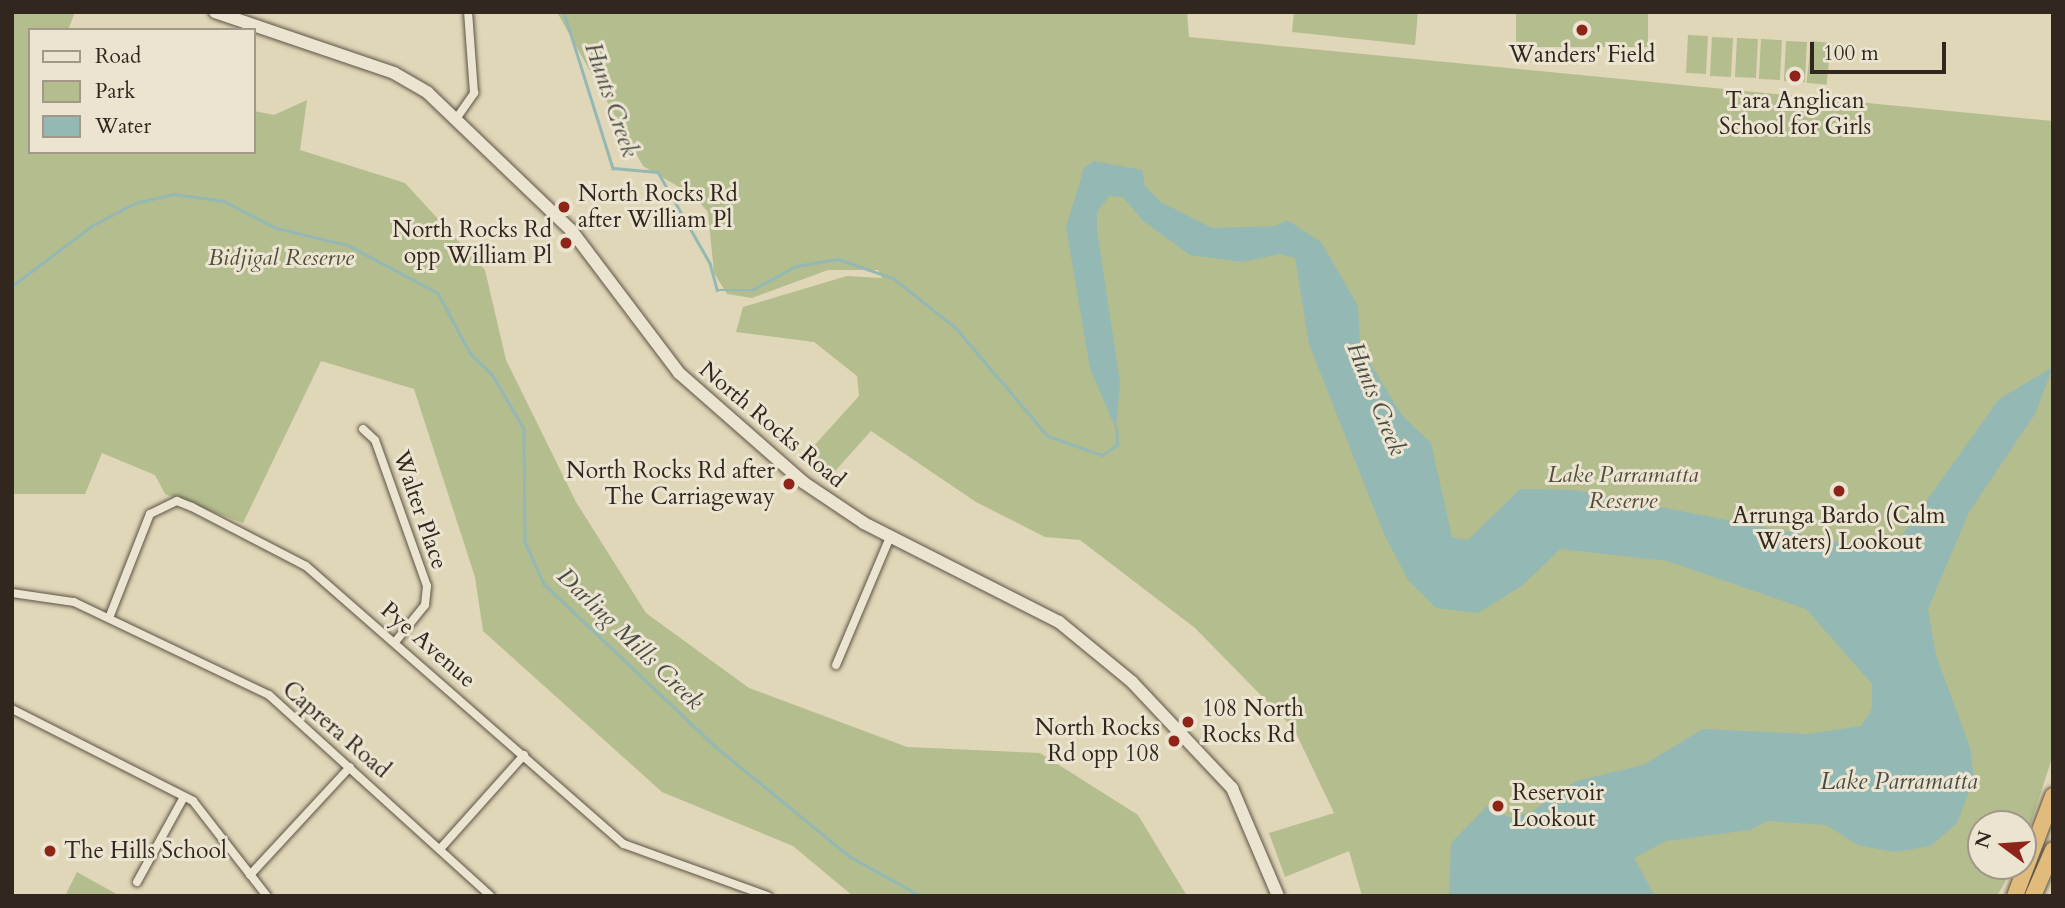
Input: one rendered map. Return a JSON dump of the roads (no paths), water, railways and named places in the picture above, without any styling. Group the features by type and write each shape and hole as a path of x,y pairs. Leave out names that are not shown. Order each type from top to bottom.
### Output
{"highway":[{"path":"2015,896 2053,796"},
{"path":"2033,896 2053,850"}],"main road":[{"name":"North Rocks Road","path":"215,12 394,74 456,119 571,230 696,390 836,507 1059,622 1132,682 1232,788 1278,896"}],"street":[{"path":"456,119 474,93 468,12"},
{"name":"Walter Place","path":"363,429 375,440 426,586 425,605 396,642"},
{"name":"Pye Avenue","path":"109,618 150,514 177,501 306,566 624,844 768,896"},
{"path":"836,665 890,537"},
{"name":"Caprera Road","path":"12,593 55,596 109,618 269,695 440,849 480,892 491,896"},
{"path":"12,709 184,797 267,896"},
{"path":"440,849 524,755"},
{"path":"250,874 350,766"},
{"path":"137,882 184,797"}],"water":[{"name":"Lake Parramatta","path":"1094,161 1142,170 1145,186 1161,202 1212,228 1276,226 1287,220 1321,242 1358,306 1360,346 1401,414 1431,443 1452,537 1468,540 1520,489 1574,490 1890,552 1999,399 2053,367 2035,414 1969,512 1928,609 1936,655 1970,747 1974,779 1957,823 1931,846 1894,852 1858,845 1826,825 1768,821 1750,830 1666,841 1634,858 1655,896 1449,896 1451,843 1487,806 1510,818 1531,812 1576,781 1643,765 1703,729 1808,734 1861,726 1872,709 1872,684 1806,609 1667,561 1560,549 1523,585 1478,613 1436,608 1408,580 1384,534 1309,344 1295,258 1280,254 1242,262 1190,255 1143,221 1123,197 1109,196 1097,212 1097,230 1120,382 1116,429 1090,369 1066,227 1084,168"}],"waterway":[{"name":"Hunts Creek","path":"564,12 613,168 658,172 710,263 717,290 752,290 796,266 838,259 893,278 956,328 1048,436 1102,455 1117,445 1116,428"},
{"name":"Darling Mills Creek","path":"12,286 93,225 135,203 174,194 224,201 276,228 348,245 438,293 470,353 492,374 524,429 525,542 544,584 716,747 849,856 921,896"}],"place":[{"name":"Wanders' Field","path":"1582,30"},
{"name":"Tara Anglican School for Girls","path":"1795,76"},
{"name":"North Rocks Rd after William Pl","path":"564,207"},
{"name":"North Rocks Rd opp William Pl","path":"566,243"},
{"name":"North Rocks Rd after The Carriageway","path":"789,484"},
{"name":"Arrunga Bardo (Calm Waters) Lookout","path":"1839,491"},
{"name":"108 North Rocks Rd","path":"1188,722"},
{"name":"North Rocks Rd opp 108","path":"1174,741"},
{"name":"Reservoir Lookout","path":"1498,806"},
{"name":"The Hills School","path":"50,851"}],"park label":[{"name":"Bidjigal Reserve","path":"281,258"},
{"name":"Lake Parramatta Reserve","path":"1623,488"}]}
